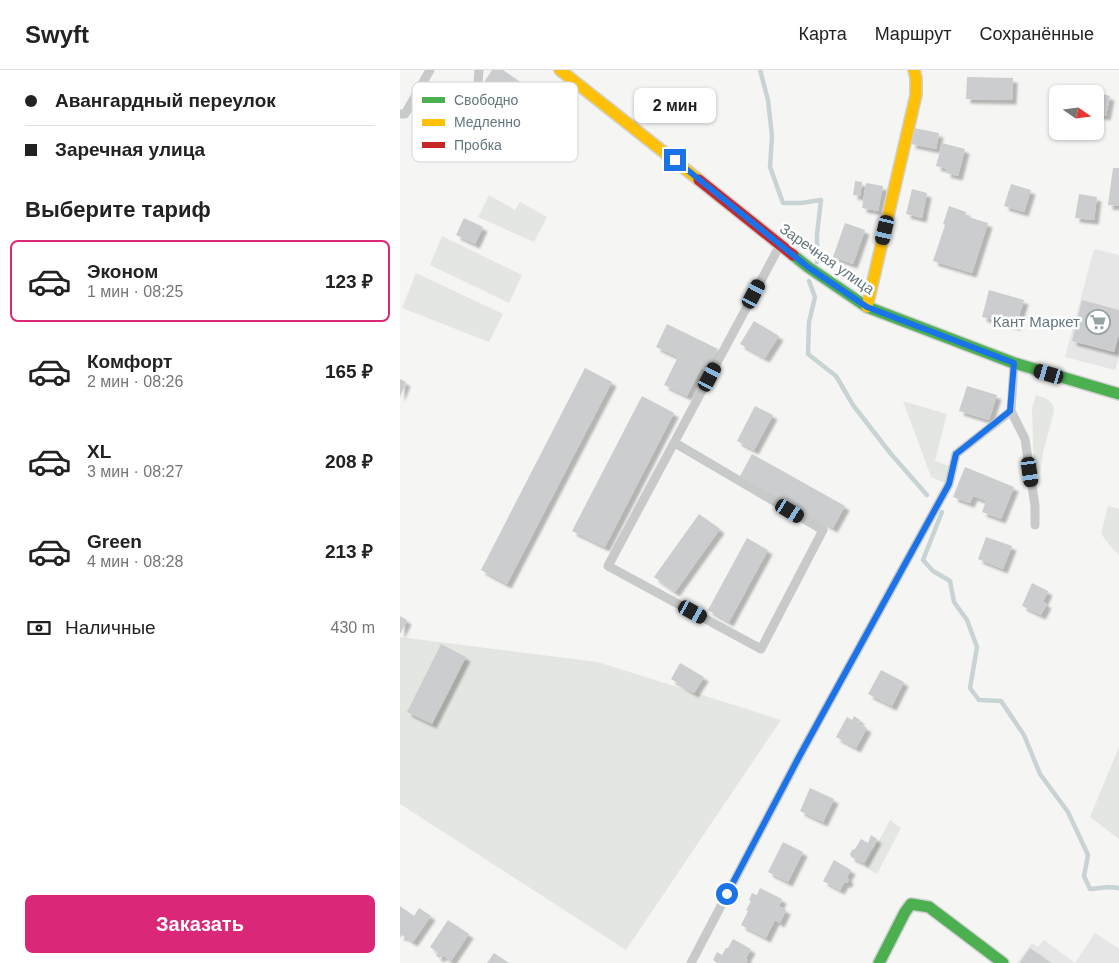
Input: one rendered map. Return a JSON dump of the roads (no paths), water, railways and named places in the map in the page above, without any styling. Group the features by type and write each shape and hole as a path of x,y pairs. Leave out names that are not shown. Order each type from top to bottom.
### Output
{"main road":[{"name":"Заречная улица","path":"560,70 575,82"},
{"path":"867,307 916,95 914,70"},
{"name":"Заречная улица","path":"578,84 808,267 867,307 1014,363 1119,394"},
{"path":"879,963 911,904 929,907 1003,963"}],"lane":[{"path":"423,82 430,70"},
{"path":"400,114 405,114 412,102"},
{"path":"675,443 823,530 761,649 608,566 780,245"},
{"path":"1014,363 1010,411 1025,439 1035,506 1035,525"},
{"path":"691,963 799,757 949,484 956,454 1010,411"}],"waterway":[{"path":"760,70 768,100 772,136 770,167 783,203 821,200 817,234 817,262"},
{"path":"809,281 815,297 809,322 808,354 836,376 853,405 891,454 927,495"},
{"path":"942,512 923,560 933,571 950,581 954,602 967,620 977,647 970,688 979,700 1001,701 1024,735 1040,774 1068,812 1088,855 1084,876 1090,889 1119,888"}],"place":[{"name":"Кант Маркет","path":"1098,322"}]}
